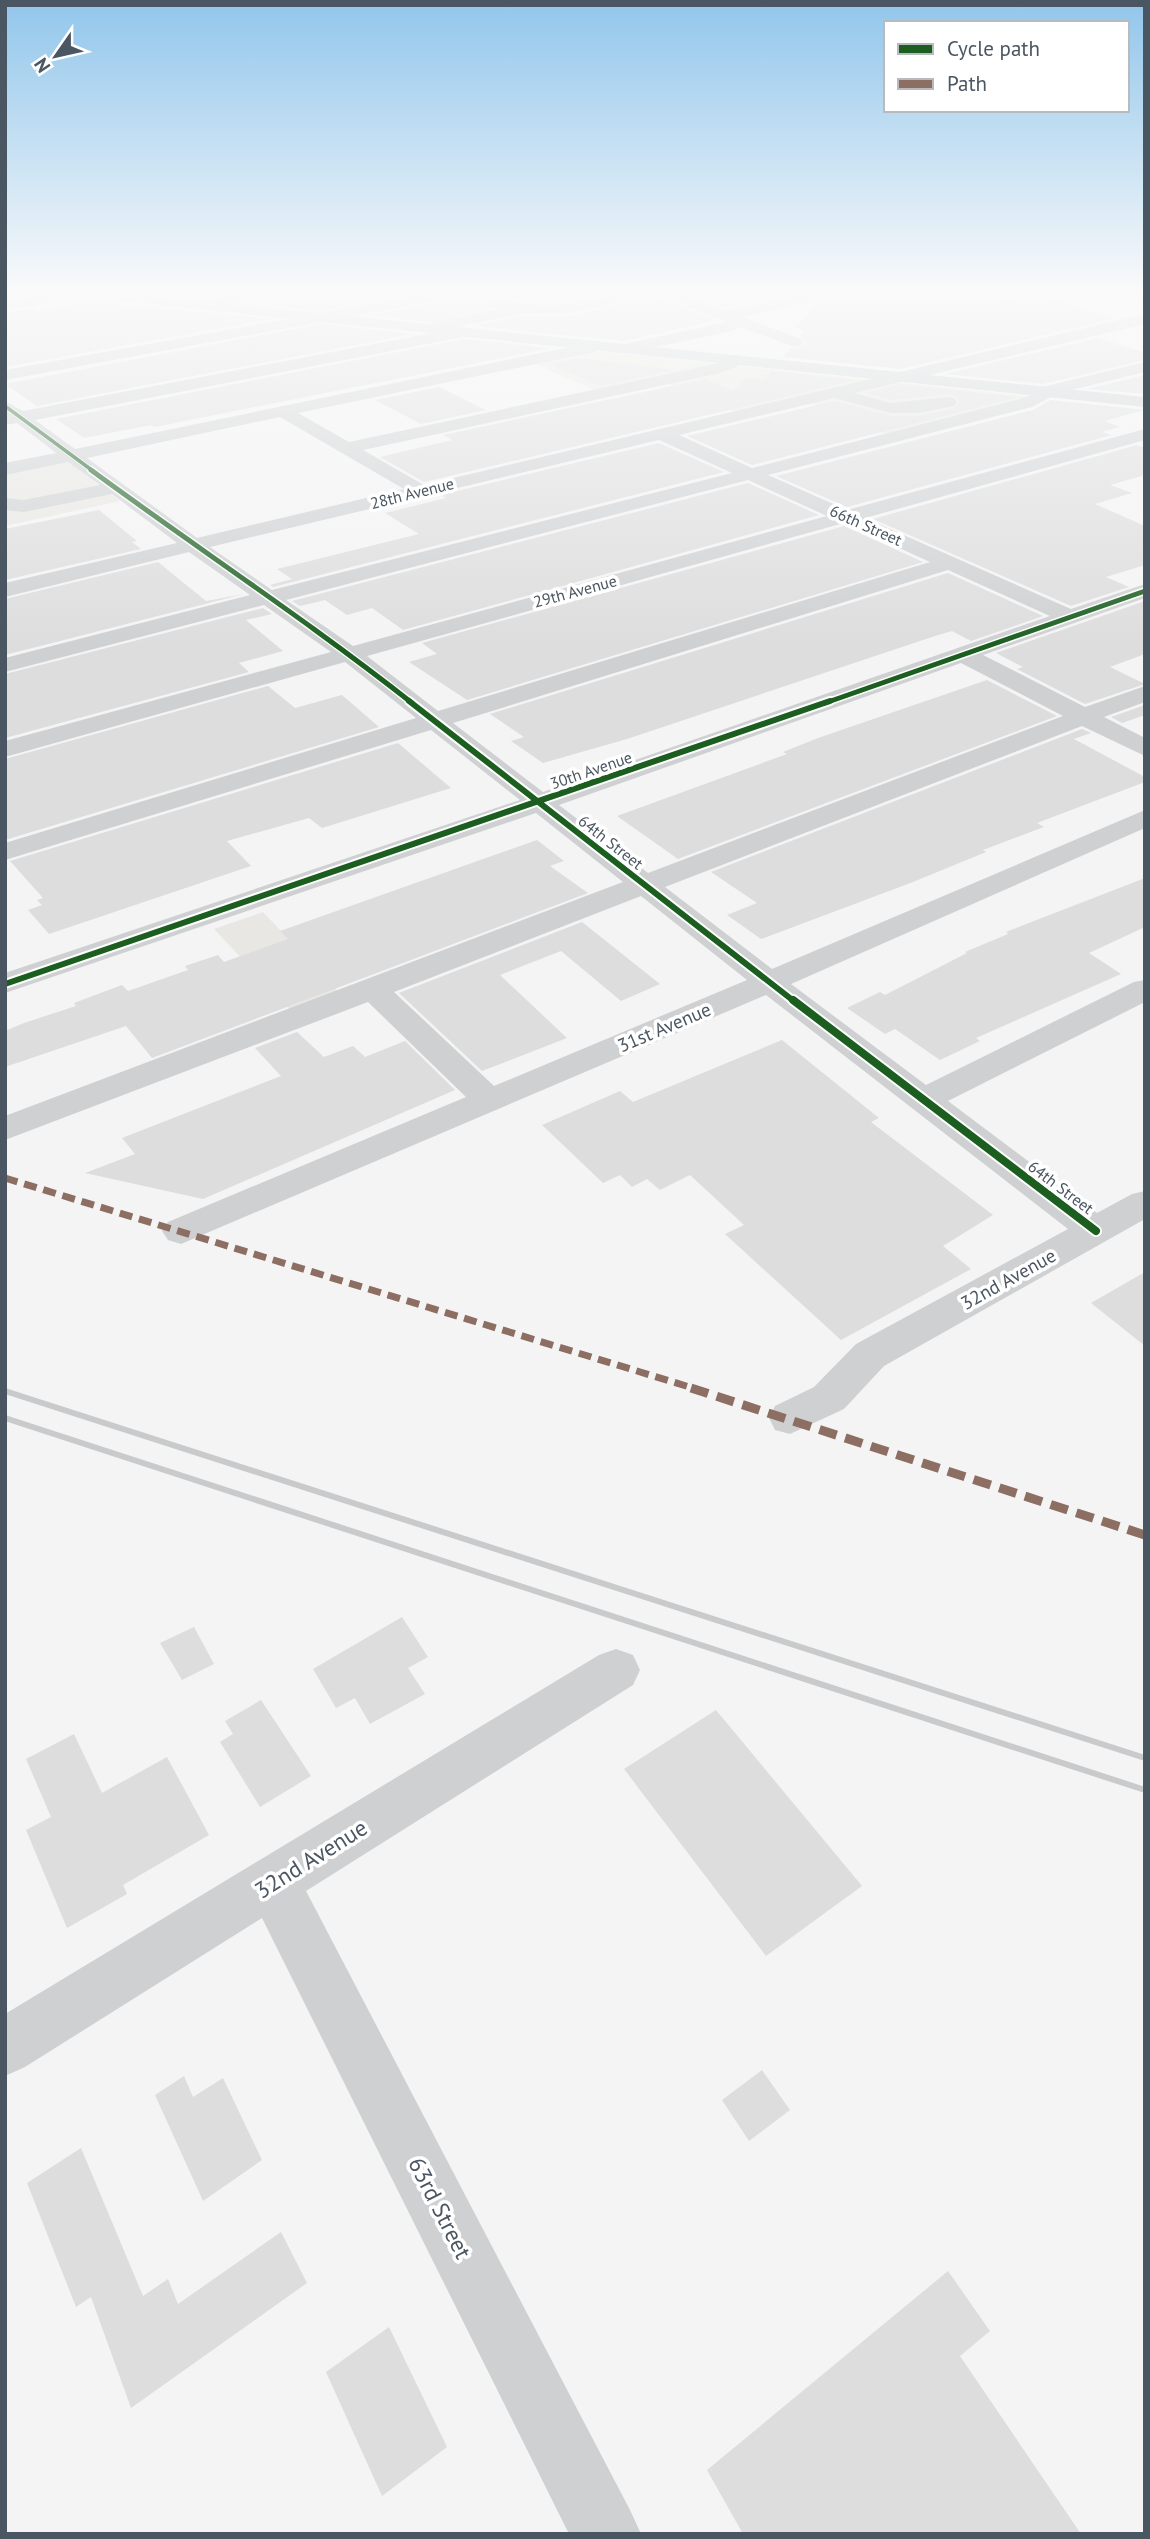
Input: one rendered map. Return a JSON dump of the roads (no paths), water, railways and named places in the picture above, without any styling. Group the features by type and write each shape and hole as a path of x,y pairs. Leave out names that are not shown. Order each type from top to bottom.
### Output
{"street":[{"path":"10,414 29,410"},
{"path":"346,448 521,410"},
{"name":"28th Avenue","path":"5,590 757,410"},
{"path":"5,665 1001,410"},
{"path":"5,469 283,411 421,491"},
{"name":"64th Street","path":"10,414 348,653 769,982 1096,1231"},
{"name":"66th Street","path":"661,433 1070,617"},
{"name":"29th Avenue","path":"5,749 1145,434"},
{"path":"48,481 57,480 80,495"},
{"path":"9,494 24,506 115,488"},
{"path":"5,852 950,563"},
{"name":"30th Avenue","path":"6,982 538,803 1145,591"},
{"path":"964,654 1145,748"},
{"path":"5,1129 1145,693"},
{"name":"31st Avenue","path":"181,1231 769,982 1145,818"},
{"path":"373,989 490,1101"},
{"path":"923,1100 1145,989"},
{"name":"32nd Avenue","path":"790,1418 829,1398 870,1355 1145,1203"},
{"name":"32nd Avenue","path":"5,2047 616,1670"},
{"name":"63rd Street","path":"273,1883 606,2534"}],"railway":[{"path":"5,1391 1145,1758"},
{"path":"5,1418 1145,1790"}]}
